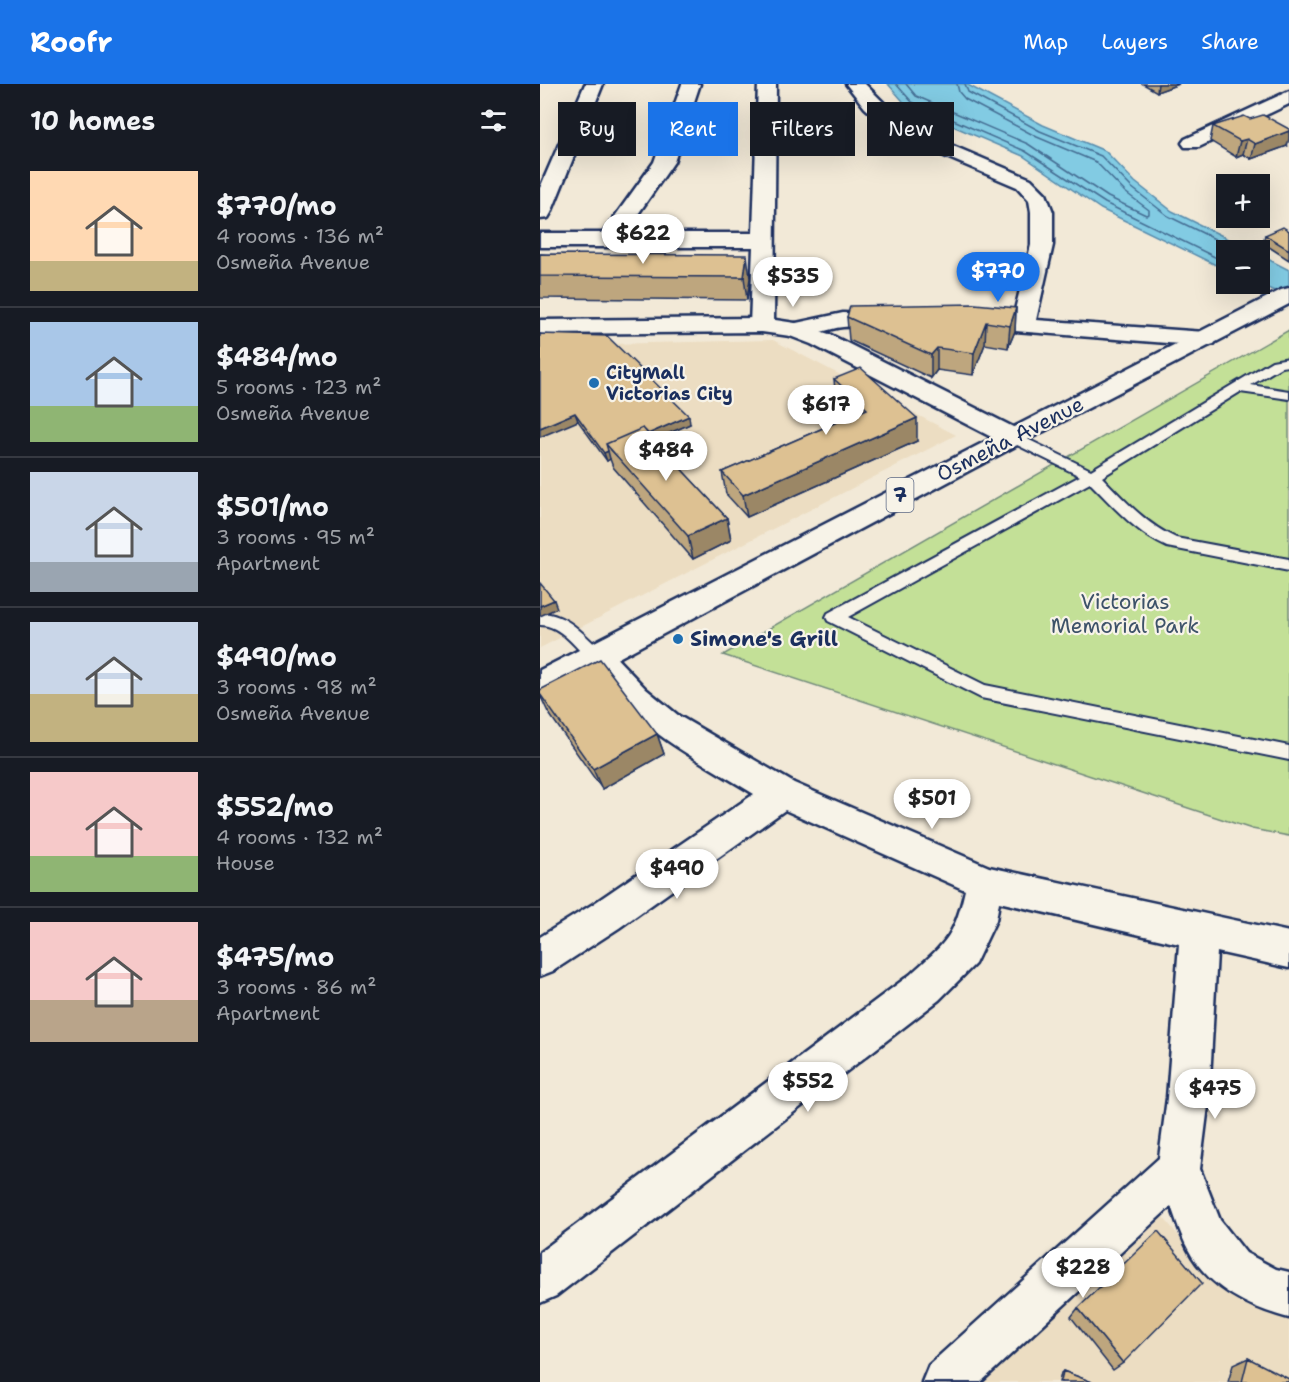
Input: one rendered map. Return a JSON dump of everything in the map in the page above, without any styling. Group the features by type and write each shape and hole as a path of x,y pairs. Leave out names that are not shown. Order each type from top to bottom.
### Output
{"street":[{"path":"540,213 594,84"},
{"path":"609,240 664,162 691,84"},
{"path":"762,325 767,84"},
{"path":"855,84 893,123 930,143 1024,183 1040,198 1042,245 1023,326"},
{"path":"1192,143 1289,97"},
{"path":"540,240 764,240"},
{"name":"Osmeña Avenue","path":"540,685 1012,437 1289,295"},
{"path":"795,330 843,320 911,320"},
{"path":"944,321 1205,339"},
{"path":"540,327 762,325 795,330 820,339 1012,437"},
{"path":"596,656 635,698 667,725 782,793 985,882 1198,932 1289,950"},
{"path":"540,957 606,916 782,793"},
{"path":"540,1280 925,987 962,952 977,920 985,882"},
{"path":"1198,932 1188,1098 1179,1169 1204,1235 1230,1269 1270,1290 1289,1295"},
{"path":"946,1382 1179,1169"}],"lane":[{"path":"1289,362 1277,364 1092,476 834,617 981,691 1289,753"},
{"path":"1239,388 1289,395"},
{"path":"1012,437 1092,476 1125,510 1157,536 1173,543 1289,565"},
{"path":"540,619 547,618 560,625 596,656"}],"shaded area":[{"path":"773,340 956,435 540,648 540,343 609,344"},
{"path":"1153,1205 1210,1273 1289,1317 1289,1382 963,1382"}],"green space":[{"name":"Victorias Memorial Park","path":"1289,330 1289,836 1252,829 723,655"}],"water":[{"path":"888,84 966,84 1043,125 1105,151 1135,182 1172,211 1231,240 1216,240 1216,265 1101,209 1023,156 954,127 954,102 904,102"},
{"path":"1270,260 1289,270 1289,297 1270,289"}],"building":[{"path":"1263,115 1289,131 1255,144 1247,139 1240,141 1213,126 1244,116 1250,119"},
{"path":"1283,227 1289,231 1289,250 1265,235"},
{"path":"540,254 747,255 744,277 540,276"},
{"path":"975,304 1016,308 1010,326 986,322 974,353 937,348 931,355 847,317 850,306"},
{"name":"CityMall Victorias City","path":"540,334 607,336 689,416 648,434 643,428 606,444 608,451 604,453 575,413 540,428"},
{"path":"861,368 917,418 743,495 722,472 867,409 834,379"},
{"path":"643,428 727,518 688,536 606,444"},
{"path":"540,583 554,600 540,606"},
{"path":"600,659 657,734 593,769 540,694 540,690"},
{"path":"1158,1231 1202,1283 1123,1363 1078,1308"},
{"path":"1248,1358 1289,1379 1289,1382 1242,1382"},
{"path":"1063,1371 1092,1382 1061,1382"}],"place":[{"name":"CityMall Victorias City","path":"594,383"},
{"name":"Simone's Grill","path":"678,639"}]}
